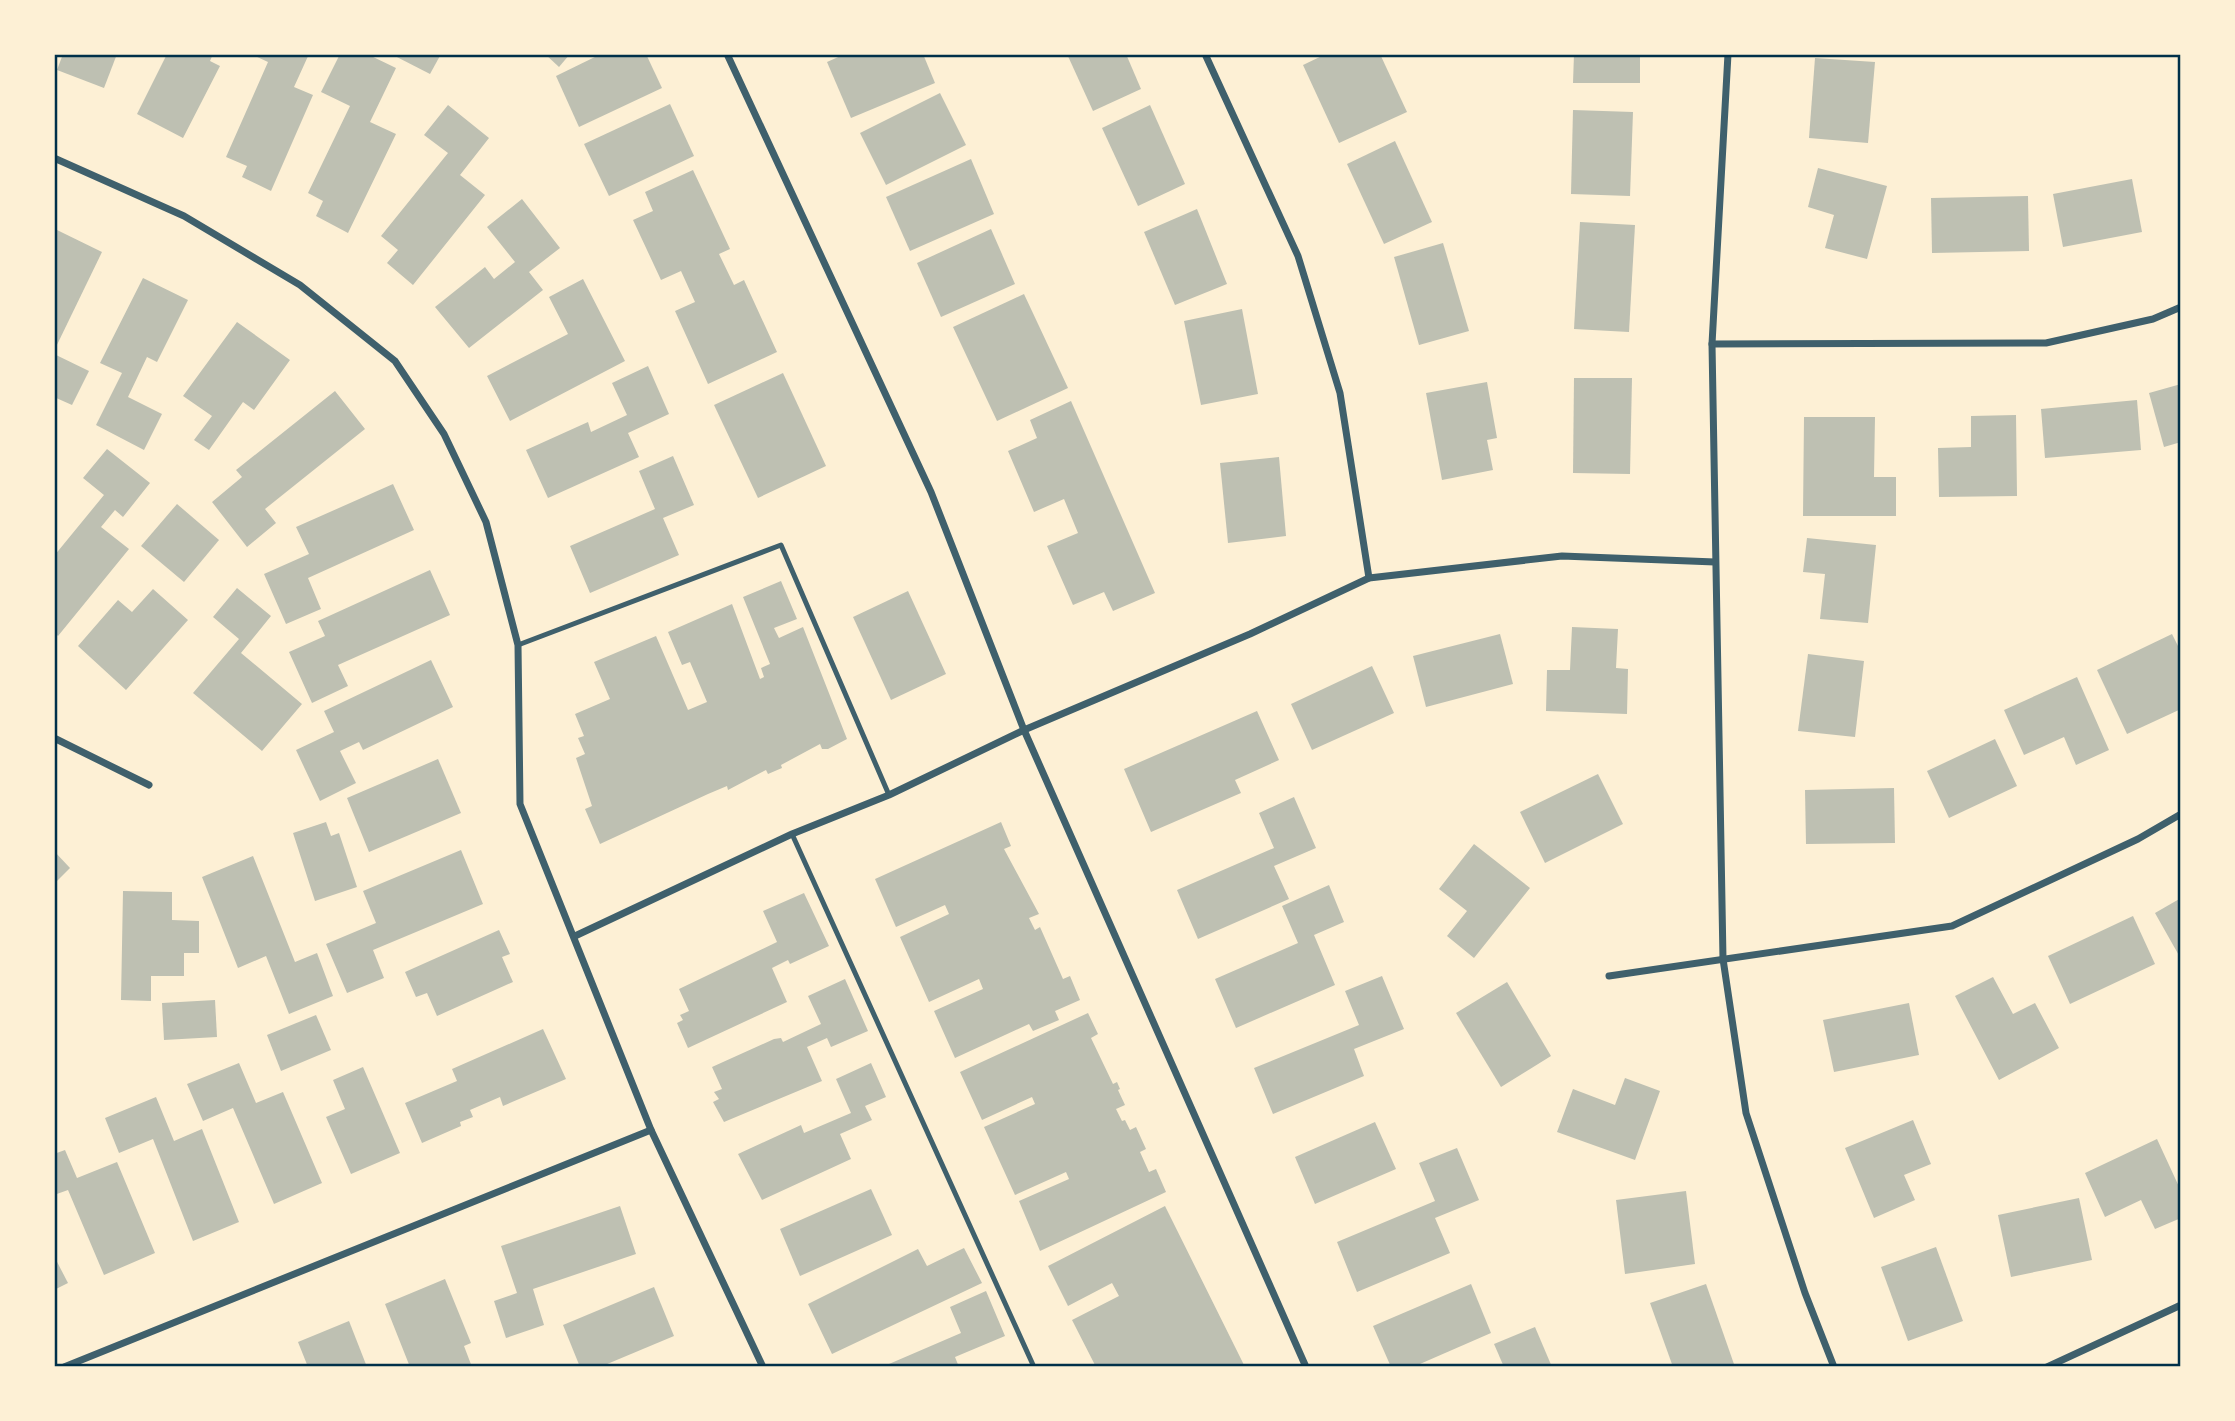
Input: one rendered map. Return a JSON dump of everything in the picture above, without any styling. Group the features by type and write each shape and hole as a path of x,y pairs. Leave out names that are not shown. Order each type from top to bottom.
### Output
{"street":[{"path":"727,54 931,492 1024,730 1306,1367"},
{"path":"1205,54 1298,257 1340,393 1369,578"},
{"path":"1728,54 1712,344 1723,959 1746,1113 1805,1293 1834,1367"},
{"path":"54,158 184,216 288,278 395,361 444,434 486,522 517,645 520,804 651,1130 763,1367"},
{"path":"1712,344 2046,343 2153,319 2181,307"},
{"path":"575,936 793,834 889,794 1024,730 1250,634 1369,578 1562,556 1715,562"},
{"path":"54,738 149,785"},
{"path":"1609,976 1952,926 2138,839 2181,814"},
{"path":"64,1367 651,1130"},
{"path":"2047,1367 2181,1305"}],"lane":[{"path":"517,645 781,545 889,794"},
{"path":"793,834 1034,1367"}],"building":[{"path":"63,54 117,54 104,88 57,70"},
{"path":"167,54 213,54 210,61 220,66 183,138 137,114"},
{"path":"251,54 309,54 294,87 313,95 271,191 242,177 247,166 226,157 268,62"},
{"path":"340,54 367,54 396,68 370,122 396,134 348,233 316,216 323,201 308,193 350,106 321,92"},
{"path":"391,54 441,54 430,74"},
{"path":"545,54 570,54 559,67"},
{"path":"601,54 646,54 662,88 579,127 556,76"},
{"path":"845,54 923,54 935,83 851,118 827,62"},
{"path":"1067,54 1126,54 1141,89 1093,111"},
{"path":"1326,54 1380,54 1407,112 1339,143 1303,65"},
{"path":"1574,54 1640,54 1640,83 1573,83"},
{"path":"1815,58 1875,62 1868,143 1809,138"},
{"path":"940,93 966,145 886,185 860,133"},
{"path":"670,104 694,156 609,196 584,144"},
{"path":"448,105 489,138 460,175 485,195 413,285 387,263 398,250 381,236 448,153 424,135"},
{"path":"1150,105 1185,184 1138,206 1102,128"},
{"path":"1573,110 1633,112 1630,196 1571,194"},
{"path":"1395,141 1432,222 1384,244 1347,164"},
{"path":"971,159 994,214 910,251 886,197"},
{"path":"1818,168 1887,186 1867,259 1825,248 1834,215 1808,207"},
{"path":"693,170 730,249 719,254 734,285 744,280 777,352 708,384 675,311 695,302 681,271 661,280 633,220 653,211 645,192"},
{"path":"2132,179 2142,232 2063,247 2053,194"},
{"path":"2028,196 2029,251 1932,253 1931,198"},
{"path":"522,199 560,248 529,272 543,290 469,348 435,307 485,267 494,279 515,262 487,227"},
{"path":"1197,209 1227,284 1175,305 1144,232"},
{"path":"1580,222 1635,225 1629,332 1574,329"},
{"path":"991,229 1015,284 941,317 917,263"},
{"path":"57,230 102,252 54,351 54,235"},
{"path":"1443,243 1469,331 1419,345 1394,257"},
{"path":"143,278 188,300 157,362 147,357 128,397 162,414 144,450 96,425 122,373 100,363"},
{"path":"583,279 625,361 510,421 487,376 568,334 549,297"},
{"path":"1024,294 1068,388 997,421 953,327"},
{"path":"1242,309 1258,394 1201,405 1184,321"},
{"path":"237,322 290,360 254,410 243,402 209,450 194,440 212,416 183,396"},
{"path":"54,354 89,371 72,405 54,397"},
{"path":"648,366 669,414 628,433 639,457 548,498 526,450 588,422 591,432 627,415 612,383"},
{"path":"783,373 826,466 758,498 714,405"},
{"path":"1574,378 1632,378 1630,474 1573,473"},
{"path":"1487,382 1497,438 1487,440 1493,470 1442,480 1426,393"},
{"path":"2181,384 2181,442 2164,447 2149,393"},
{"path":"335,391 365,429 265,509 276,523 247,547 212,502 242,477 236,470"},
{"path":"2137,400 2141,450 2045,458 2041,409"},
{"path":"1071,401 1155,593 1113,611 1104,592 1073,605 1047,546 1078,533 1064,499 1034,512 1008,451 1037,438 1030,420"},
{"path":"2016,415 2017,496 1939,497 1938,448 1971,447 1971,416"},
{"path":"1804,417 1875,417 1874,477 1896,477 1896,516 1803,516"},
{"path":"107,449 150,483 123,517 115,510 101,527 129,549 58,636 54,632 54,556 104,495 83,478"},
{"path":"673,456 694,505 663,518 679,555 590,593 570,546 655,509 639,471"},
{"path":"1279,457 1286,536 1228,543 1220,463"},
{"path":"393,484 414,530 308,578 321,609 286,624 264,574 309,554 296,527"},
{"path":"177,504 219,540 184,582 141,546"},
{"path":"1807,538 1876,545 1868,623 1820,619 1825,574 1803,572"},
{"path":"430,570 450,615 338,665 348,686 312,703 289,652 325,636 318,621"},
{"path":"781,581 797,619 774,628 779,638 803,627 847,739 828,749 822,749 820,744 781,765 782,768 768,774 766,770 728,790 727,786 600,844 585,809 592,806 576,758 585,754 578,738 584,736 575,714 610,699 594,662 656,636 688,710 707,702 690,662 682,665 668,632 732,604 760,679 764,677 761,668 770,664 743,597"},
{"path":"237,588 271,616 241,653 302,704 262,751 193,693 239,639 213,617"},
{"path":"153,589 188,620 126,690 78,646 118,600 132,612"},
{"path":"908,591 946,674 891,700 853,617"},
{"path":"1572,627 1618,629 1616,668 1628,669 1627,714 1546,711 1547,670 1570,670"},
{"path":"1500,634 1513,684 1426,707 1413,656"},
{"path":"2172,634 2181,652 2181,709 2127,734 2097,670"},
{"path":"1808,654 1864,661 1855,737 1798,731"},
{"path":"431,660 453,707 363,750 359,742 340,751 356,783 320,801 296,750 334,732 324,711"},
{"path":"1372,666 1394,713 1312,750 1291,704"},
{"path":"2077,677 2109,750 2076,765 2064,737 2024,755 2004,710"},
{"path":"1257,711 1279,760 1235,780 1241,793 1151,832 1124,769"},
{"path":"1995,739 2017,786 1949,818 1927,771"},
{"path":"438,759 461,813 369,852 347,798"},
{"path":"1598,774 1623,824 1545,863 1520,812"},
{"path":"1894,788 1895,843 1806,844 1805,790"},
{"path":"1294,797 1316,848 1274,866 1289,899 1198,939 1177,890 1274,848 1259,813"},
{"path":"326,822 331,836 339,833 357,887 315,901 293,833"},
{"path":"1001,822 1011,846 1004,849 1039,914 1029,918 1035,930 1040,927 1063,979 1070,976 1080,1000 1055,1011 1059,1020 1033,1031 1029,1024 955,1058 934,1011 983,989 979,979 929,1002 900,937 949,914 945,905 896,927 875,879"},
{"path":"1474,844 1530,888 1474,958 1447,936 1467,911 1439,889"},
{"path":"461,850 483,904 373,950 384,978 347,993 326,944 376,923 363,891"},
{"path":"54,851 70,868 54,884"},
{"path":"253,856 295,962 317,953 333,996 289,1014 266,956 238,968 202,877"},
{"path":"1329,885 1344,922 1314,935 1335,985 1236,1028 1215,979 1298,943 1282,906"},
{"path":"123,891 172,892 172,920 199,921 199,953 184,953 184,976 151,976 151,1001 121,1000"},
{"path":"804,893 829,946 790,964 788,960 772,968 787,1002 688,1048 677,1023 683,1020 680,1015 689,1011 679,989 777,942 763,911"},
{"path":"2181,898 2181,959 2155,913"},
{"path":"2133,916 2155,964 2070,1004 2048,956"},
{"path":"499,930 510,954 502,957 513,982 437,1016 427,993 416,997 405,972"},
{"path":"1382,976 1404,1029 1354,1049 1364,1076 1273,1114 1254,1068 1359,1025 1345,991"},
{"path":"1993,977 2013,1014 2035,1003 2059,1048 1999,1080 1955,996"},
{"path":"845,979 868,1031 831,1047 827,1038 807,1047 822,1081 724,1122 713,1102 719,1099 714,1092 722,1089 712,1067 774,1039 781,1038 783,1042 821,1024 808,996"},
{"path":"1507,982 1551,1056 1501,1087 1456,1013"},
{"path":"215,1000 217,1037 164,1040 162,1003"},
{"path":"1909,1003 1919,1055 1834,1072 1823,1020"},
{"path":"1088,1013 1098,1034 1091,1038 1113,1084 1117,1082 1125,1105 1116,1109 1130,1130 1136,1127 1146,1149 1140,1152 1149,1172 1156,1169 1166,1192 1040,1251 1019,1201 1069,1179 1066,1172 1015,1195 984,1127 1035,1104 1032,1097 982,1120 960,1072"},
{"path":"316,1015 331,1050 281,1071 267,1035"},
{"path":"543,1029 566,1079 503,1106 500,1097 470,1110 473,1117 460,1122 461,1126 422,1143 405,1103 457,1081 452,1069"},
{"path":"239,1063 256,1103 283,1092 322,1183 274,1204 233,1108 203,1121 187,1084"},
{"path":"871,1063 886,1097 865,1106 872,1120 840,1134 851,1159 762,1200 738,1154 801,1125 804,1133 851,1113 836,1079"},
{"path":"363,1067 400,1153 351,1174 326,1117 345,1109 333,1080"},
{"path":"1625,1078 1660,1091 1635,1160 1557,1132 1573,1089 1615,1105"},
{"path":"156,1097 174,1141 202,1129 239,1222 193,1241 153,1139 119,1153 105,1118"},
{"path":"1913,1120 1931,1164 1904,1175 1915,1200 1874,1218 1845,1148"},
{"path":"1375,1122 1396,1169 1315,1204 1295,1157"},
{"path":"2157,1139 2181,1191 2181,1218 2155,1229 2141,1200 2105,1217 2085,1173"},
{"path":"1457,1148 1479,1200 1435,1218 1450,1253 1357,1292 1337,1242 1435,1201 1419,1163"},
{"path":"65,1150 77,1178 117,1162 155,1253 104,1275 68,1190 54,1195 54,1154"},
{"path":"871,1189 892,1235 800,1276 780,1229"},
{"path":"1686,1191 1695,1264 1625,1274 1616,1200"},
{"path":"2079,1198 2092,1260 2011,1277 1998,1215"},
{"path":"620,1206 636,1254 533,1289 544,1325 506,1338 494,1301 517,1293 501,1246"},
{"path":"1165,1206 1245,1367 1096,1367 1072,1320 1119,1296 1112,1283 1068,1306 1048,1266"},
{"path":"1936,1247 1963,1321 1908,1341 1881,1267"},
{"path":"964,1248 982,1283 832,1354 808,1304 918,1249 927,1266"},
{"path":"54,1256 68,1283 54,1290"},
{"path":"445,1279 471,1343 464,1346 472,1367 410,1367 385,1304"},
{"path":"1471,1284 1491,1333 1413,1367 1391,1367 1373,1326"},
{"path":"1706,1284 1735,1367 1673,1367 1650,1303"},
{"path":"654,1287 674,1336 600,1367 580,1367 563,1325"},
{"path":"986,1291 1005,1336 955,1357 959,1367 882,1367 961,1333 950,1307"},
{"path":"349,1321 367,1367 308,1367 298,1342"},
{"path":"1535,1327 1552,1367 1504,1367 1494,1344"}]}
